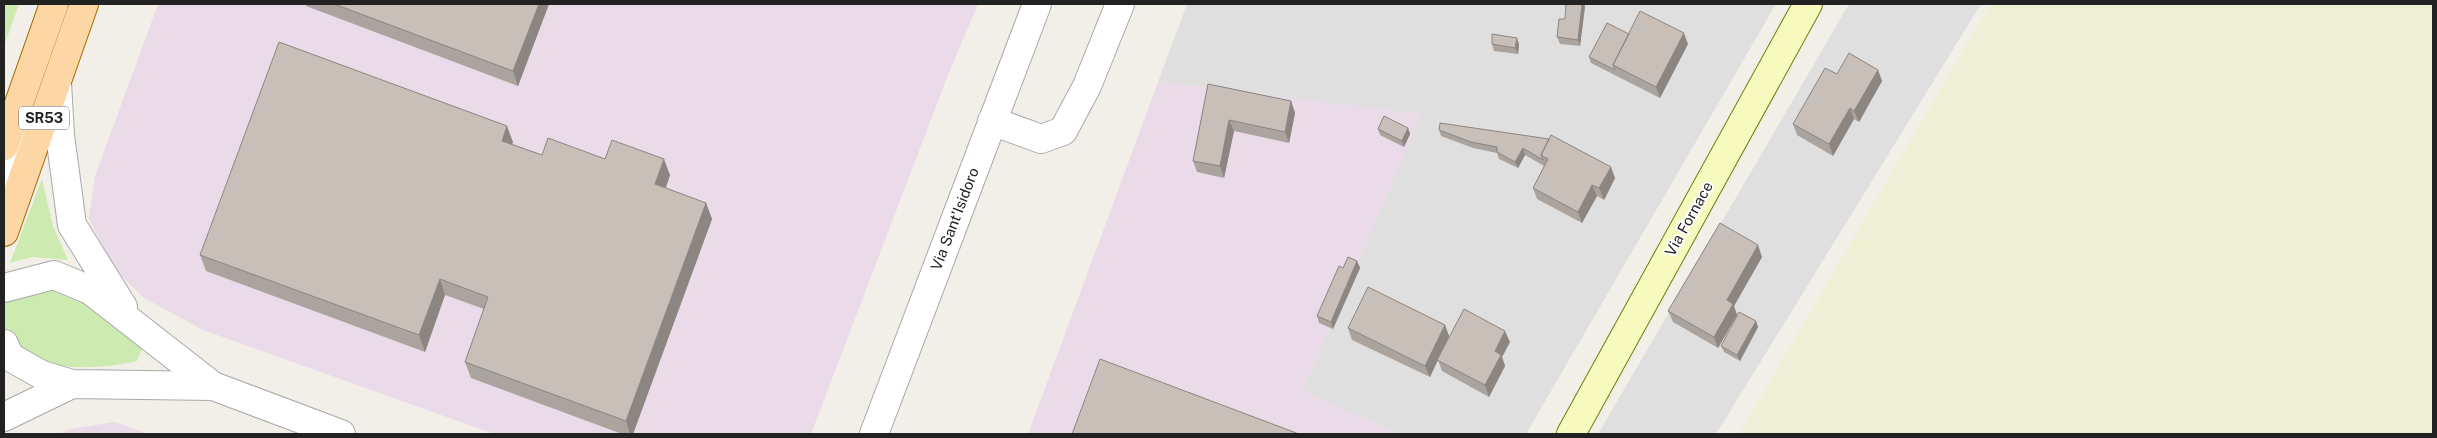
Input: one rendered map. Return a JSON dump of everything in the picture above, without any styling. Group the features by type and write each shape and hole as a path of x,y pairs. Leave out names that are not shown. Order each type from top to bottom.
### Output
{"main road":[{"path":"4,146 54,4"},
{"name":"SR53","path":"4,232 84,4"}],"street":[{"path":"4,184 67,4"},
{"name":"Via Sant'Isidoro","path":"874,434 1037,4"},
{"path":"992,121 1041,139 1063,130 1087,86 1120,4"},
{"name":"Via Fornace","path":"1571,434 1808,4"},
{"path":"57,83 60,135 72,225 134,325"},
{"path":"4,288 54,275 90,290 213,386 341,434"},
{"path":"4,344 10,357 42,375 72,384 213,386"},
{"path":"4,417 72,384"}],"shaded area":[{"path":"158,4 978,4 948,75 811,434 494,434 203,330 144,298 113,268 89,218 95,176"},
{"path":"1187,4 1776,4 1526,434 1398,434 1302,391 1421,115 1158,82"},
{"path":"1849,4 1981,4 1716,434 1598,434"},
{"path":"1158,82 1422,114 1302,391 1398,434 1028,434"},
{"path":"115,422 148,434 60,434 70,429"}],"green space":[{"path":"4,4 19,4 4,46"},
{"path":"1990,4 2433,4 2433,434 1739,434"},
{"path":"42,179 53,226 68,260 32,257 10,263"},
{"path":"38,291 59,291 83,297 137,339 142,349 137,361 106,366 71,367 54,365 24,353 12,343 6,333 4,299"}],"building":[{"path":"334,4 539,4 513,71"},
{"path":"1566,4 1582,4 1578,40 1557,37 1559,19 1565,19"},
{"path":"1640,11 1684,33 1656,87 1613,65"},
{"path":"1607,23 1629,34 1613,65 1615,70 1589,57"},
{"path":"1492,34 1517,38 1515,48 1492,44"},
{"path":"279,42 507,126 502,141 542,155 548,138 605,159 612,140 664,159 655,184 706,203 626,421 465,362 488,297 440,279 419,335 200,255"},
{"path":"1849,53 1878,70 1854,111 1850,108 1829,144 1793,124 1825,68 1837,74"},
{"path":"1208,84 1291,101 1285,132 1229,120 1220,166 1193,161"},
{"path":"1384,116 1408,128 1402,141 1378,129"},
{"path":"1440,123 1549,139 1541,155 1543,160 1523,148 1515,162 1497,152 1497,147 1471,142 1439,130"},
{"path":"1551,135 1611,167 1599,188 1592,185 1578,212 1533,188 1548,159 1541,155"},
{"path":"1720,223 1758,245 1727,300 1733,304 1714,337 1668,311"},
{"path":"1348,257 1357,261 1331,322 1317,316 1339,266 1343,268"},
{"path":"1368,287 1445,325 1425,366 1348,328"},
{"path":"1464,309 1505,331 1495,351 1501,355 1485,385 1437,360"},
{"path":"1739,312 1756,321 1737,355 1721,346"},
{"path":"1100,359 1299,434 1072,434"}]}
